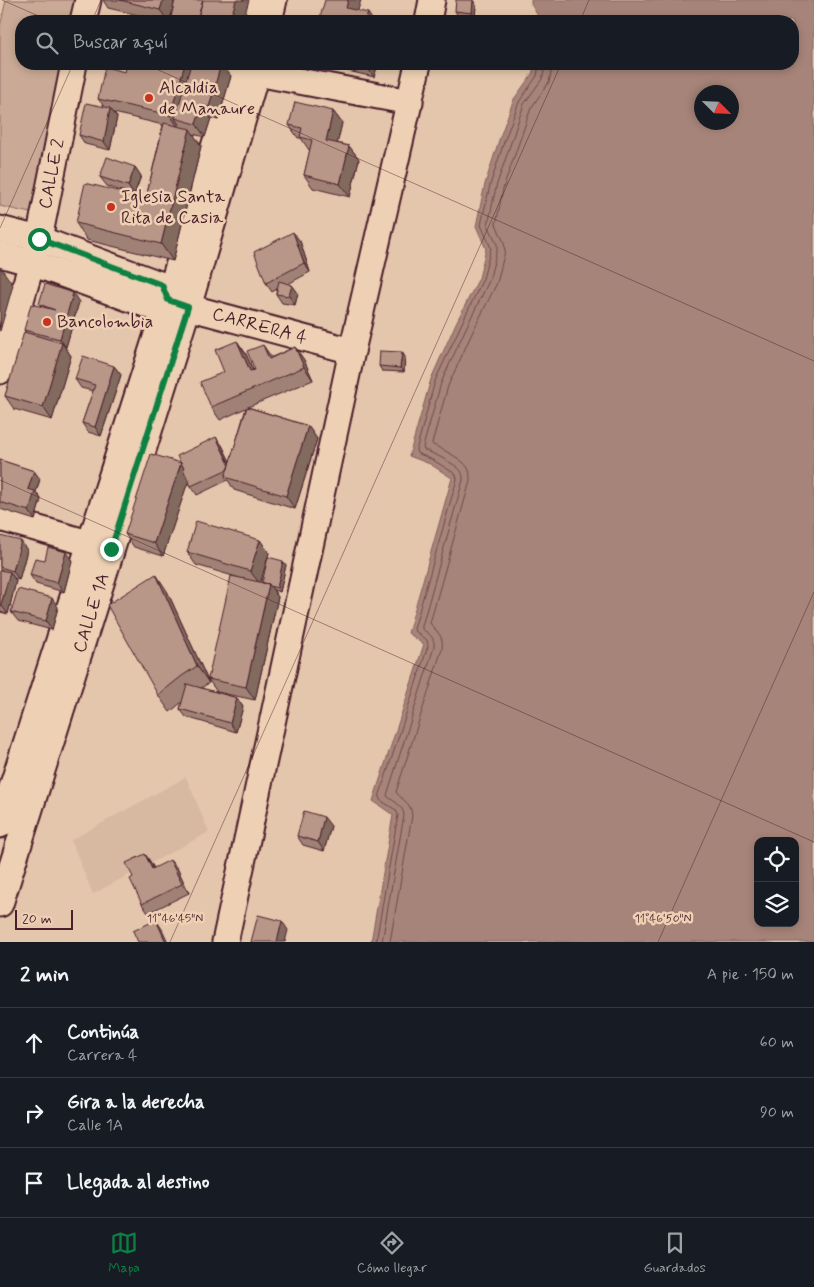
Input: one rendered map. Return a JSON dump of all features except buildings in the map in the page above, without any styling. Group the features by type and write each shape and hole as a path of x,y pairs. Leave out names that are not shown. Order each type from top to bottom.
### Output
{"street":[{"path":"84,15 88,0"},
{"path":"253,15 257,0"},
{"path":"270,15 274,0"},
{"path":"429,15 432,0"},
{"name":"CALLE 2","path":"0,371 39,239 73,70"},
{"name":"CALLE 1A","path":"2,892 100,547 178,303 247,70"},
{"path":"258,70 410,102"},
{"path":"225,942 352,351 417,70"},
{"path":"0,229 39,239 162,285 178,303"},
{"name":"CARRERA 4","path":"0,254 32,263 153,307 178,303 352,351"},
{"path":"0,518 100,547"},
{"name":"CALLE 1A","path":"0,825 100,547"}],"shaded area":[{"path":"6,0 80,0 76,15 15,15 15,70 64,70 30,213 0,206 0,27"},
{"path":"186,777 209,832 93,894 71,840"}],"water":[{"path":"531,0 814,0 814,942 371,942 393,815 373,801 424,644 408,633 452,478 430,464 409,456 431,379 479,278 486,249 476,226 485,184 514,99 533,70 799,70 799,15 537,15 531,4"}],"place":[{"name":"Alcaldia de Manaure","path":"149,98"},
{"name":"Iglesia Santa Rita de Casia","path":"111,207"},
{"name":"Bancolombia","path":"47,322"}],"route":[{"path":"39,239 162,285 168,300 188,307 111,549"}]}
